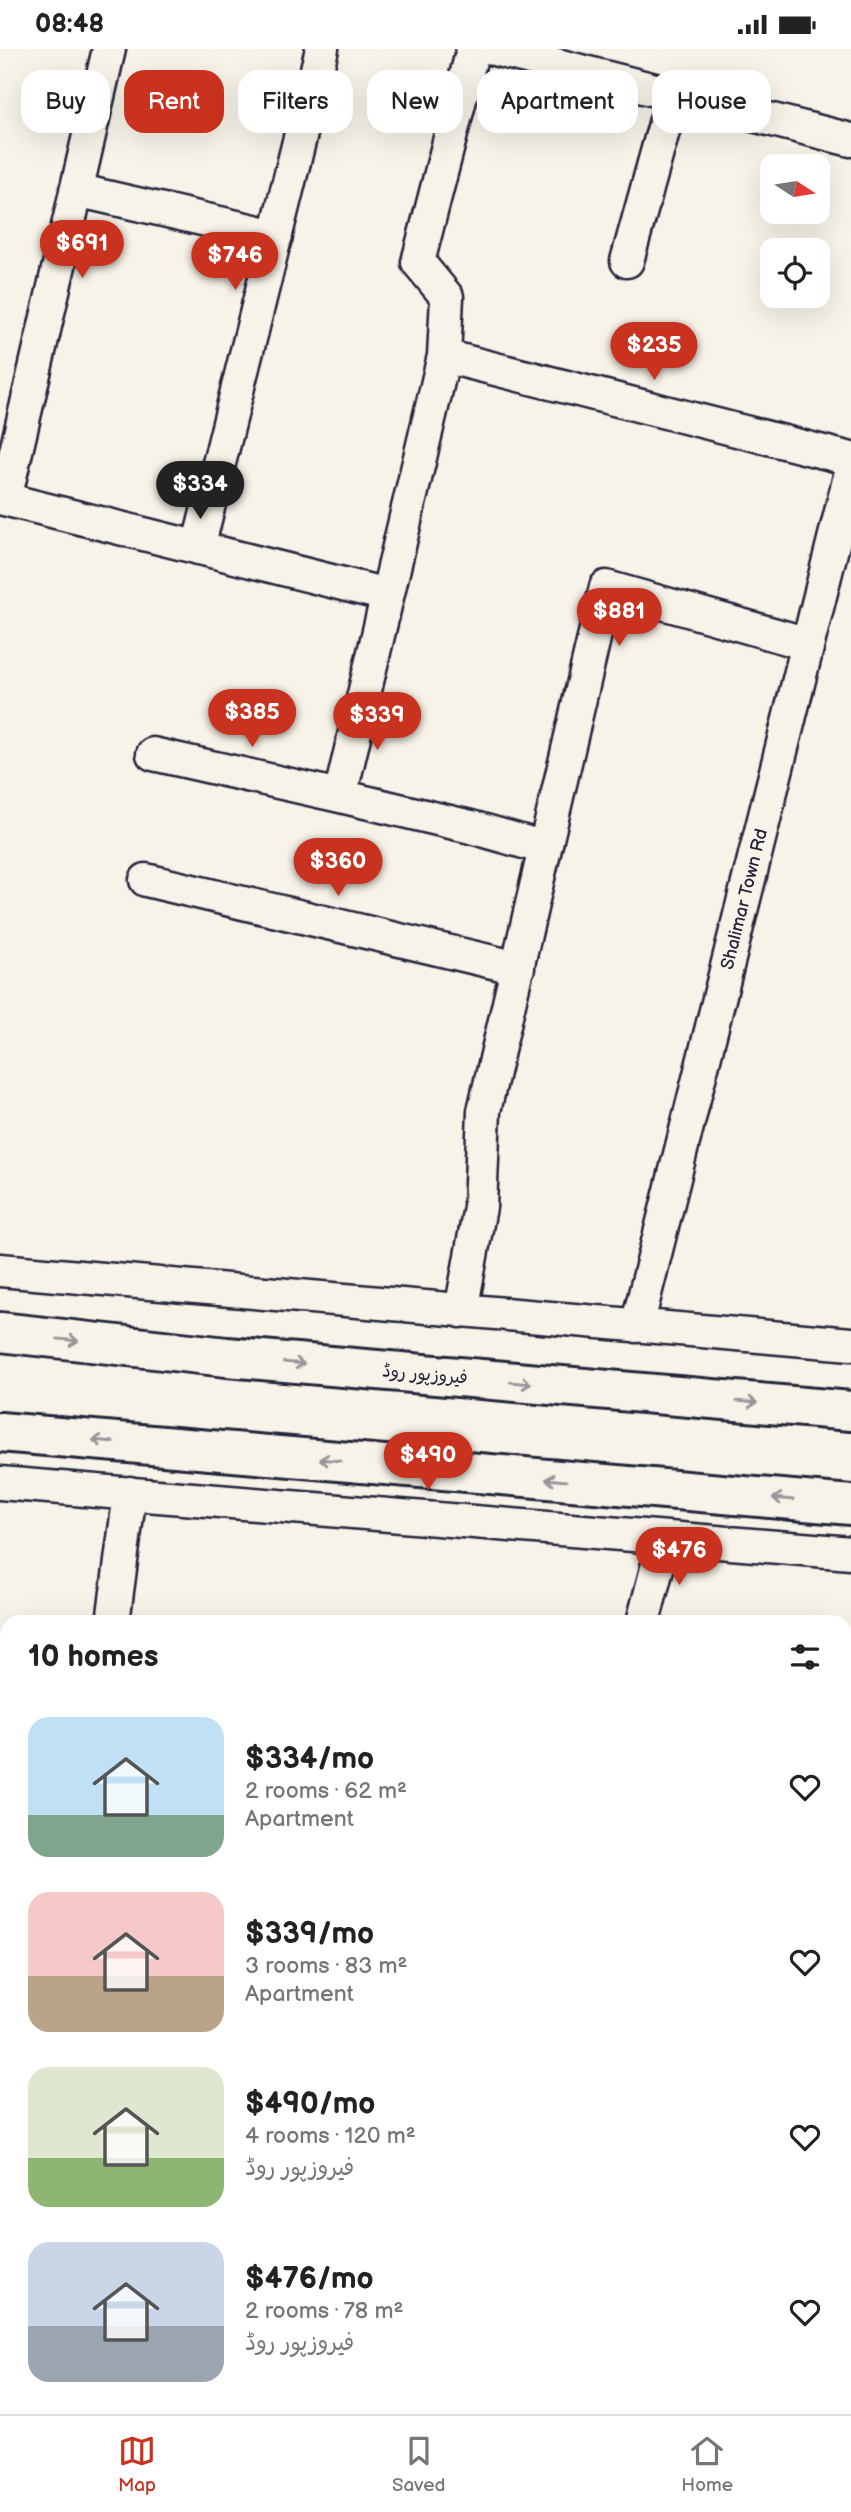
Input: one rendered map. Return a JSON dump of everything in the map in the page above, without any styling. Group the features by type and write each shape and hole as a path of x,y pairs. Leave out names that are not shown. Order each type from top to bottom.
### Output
{"highway":[{"name":"فیروزپور روڈ","path":"0,1332 227,1357 851,1411"},
{"path":"0,1432 851,1505"}],"street":[{"path":"109,49 2,499 387,594"},
{"path":"198,548 322,49"},
{"path":"340,796 444,356 447,297 418,262 473,49"},
{"path":"494,49 652,89"},
{"path":"771,120 851,140"},
{"path":"627,261 663,133"},
{"path":"76,190 276,236"},
{"path":"444,356 851,459"},
{"name":"Shalimar Town Rd","path":"637,1326 808,644 846,511 851,473"},
{"path":"461,1311 480,1207 484,1111 606,587 808,644"},
{"path":"153,754 471,827 545,848"},
{"path":"146,880 518,968"},
{"path":"0,1270 851,1343"},
{"path":"0,1483 851,1553"},
{"path":"114,1615 130,1493"},
{"path":"645,1615 665,1538"}]}
